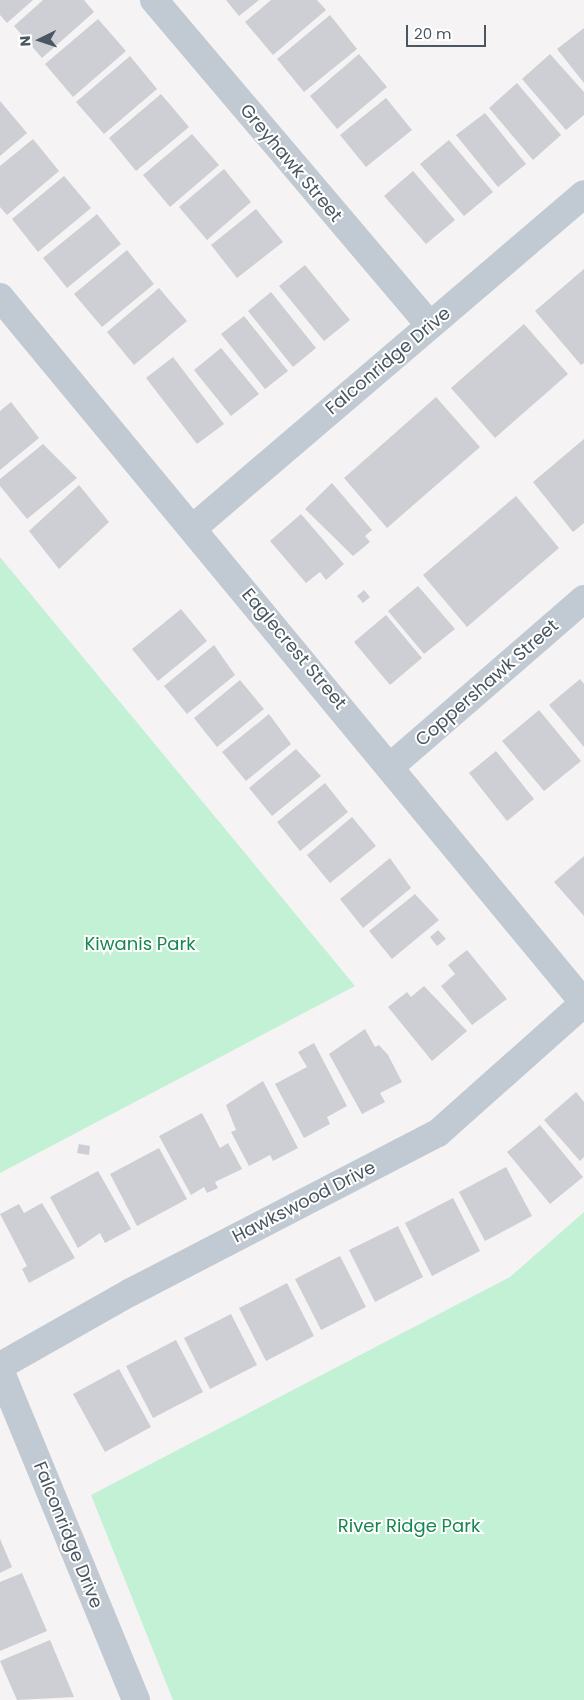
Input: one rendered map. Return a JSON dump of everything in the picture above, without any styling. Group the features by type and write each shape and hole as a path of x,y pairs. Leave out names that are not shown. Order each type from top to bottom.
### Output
{"street":[{"name":"Greyhawk Street","path":"154,0 430,325"},
{"name":"Falconridge Drive","path":"193,528 584,194"},
{"name":"Eaglecrest Street","path":"0,297 391,766 584,1003"},
{"name":"Coppershawk Street","path":"391,766 584,600"},
{"name":"Hawkswood Drive","path":"0,1366 131,1292 438,1133 584,1003"},
{"name":"Falconridge Drive","path":"0,1370 136,1700"}],"green space":[{"name":"Kiwanis Park","path":"0,557 355,986 0,1173"},
{"name":"River Ridge Park","path":"584,1212 584,1700 173,1700 91,1495 510,1277"}],"building":[{"path":"0,0 33,0 7,23 0,15"},
{"path":"43,0 84,0 94,12 42,58 14,26"},
{"path":"226,0 259,0 239,16"},
{"path":"271,0 317,0 326,10 273,55 245,22"},
{"path":"330,15 357,49 304,92 277,59"},
{"path":"98,19 126,51 73,97 45,64"},
{"path":"584,28 584,83 557,49"},
{"path":"359,54 387,87 337,129 310,96"},
{"path":"550,54 584,92 584,115 566,130 522,79"},
{"path":"130,56 157,89 104,134 76,102"},
{"path":"517,83 561,135 533,160 489,108"},
{"path":"161,94 189,127 136,171 109,138"},
{"path":"386,98 412,130 366,167 340,135"},
{"path":"0,101 27,133 0,156"},
{"path":"485,113 526,164 498,187 456,135"},
{"path":"192,134 219,165 170,207 143,175"},
{"path":"33,139 59,171 7,215 0,207 0,166"},
{"path":"449,140 493,192 464,216 420,164"},
{"path":"224,169 251,202 207,240 179,207"},
{"path":"413,171 455,220 426,244 384,196"},
{"path":"64,176 91,208 38,252 12,219"},
{"path":"256,209 283,242 237,278 211,245"},
{"path":"97,214 121,244 67,288 43,258"},
{"path":"127,250 154,284 102,327 74,294"},
{"path":"305,265 350,320 324,341 279,286"},
{"path":"584,269 584,363 581,365 535,311"},
{"path":"159,288 187,321 134,365 107,332"},
{"path":"271,292 316,348 293,367 248,311"},
{"path":"244,316 288,371 265,389 221,334"},
{"path":"524,324 568,374 495,438 451,388"},
{"path":"221,348 259,394 231,416 194,370"},
{"path":"173,357 224,424 197,444 146,378"},
{"path":"436,397 480,447 387,528 344,478"},
{"path":"11,402 39,438 0,470 0,411"},
{"path":"584,439 584,523 573,532 533,482"},
{"path":"43,444 77,478 27,519 0,486 0,479"},
{"path":"332,483 372,530 365,536 370,542 353,556 305,509"},
{"path":"79,485 109,522 59,569 29,531"},
{"path":"516,496 559,548 467,627 423,575"},
{"path":"301,514 344,564 326,580 320,572 306,583 270,541"},
{"path":"418,586 455,629 424,654 388,611"},
{"path":"364,590 370,597 363,603 357,596"},
{"path":"181,609 207,641 158,681 132,649"},
{"path":"386,615 422,658 390,685 354,642"},
{"path":"214,645 235,675 187,714 164,686"},
{"path":"580,679 584,684 584,747 549,705"},
{"path":"240,680 264,709 217,747 194,718"},
{"path":"539,710 581,761 544,791 502,741"},
{"path":"269,714 291,744 246,781 222,752"},
{"path":"296,749 321,776 272,816 249,788"},
{"path":"496,751 534,799 507,821 469,773"},
{"path":"325,783 348,812 300,851 277,822"},
{"path":"352,817 376,846 330,883 307,855"},
{"path":"584,856 584,916 554,882"},
{"path":"390,858 411,888 363,928 340,899"},
{"path":"415,894 439,920 392,959 369,931"},
{"path":"438,930 446,939 437,946 430,937"},
{"path":"467,950 507,999 472,1025 441,986 455,974 448,965"},
{"path":"424,986 467,1031 432,1061 388,1007 407,992 411,997"},
{"path":"365,1029 375,1047 379,1045 388,1055 402,1082 380,1093 385,1102 362,1114 329,1054"},
{"path":"314,1043 347,1106 327,1117 330,1124 304,1138 275,1084 307,1067 298,1052"},
{"path":"263,1081 298,1148 273,1161 270,1155 249,1166 231,1132 236,1130 226,1105"},
{"path":"576,1092 584,1102 584,1157 580,1161 544,1120"},
{"path":"202,1113 220,1148 228,1143 242,1169 215,1182 218,1188 207,1193 204,1187 191,1195 159,1136"},
{"path":"540,1125 583,1177 550,1204 507,1152"},
{"path":"79,1144 90,1146 89,1155 77,1153"},
{"path":"159,1148 187,1199 137,1226 110,1174"},
{"path":"506,1167 532,1216 485,1241 459,1192"},
{"path":"98,1171 131,1229 105,1243 100,1233 78,1248 50,1197"},
{"path":"453,1198 480,1251 432,1276 405,1223"},
{"path":"42,1203 75,1258 29,1283 22,1269 27,1266 0,1214 19,1204 24,1213"},
{"path":"398,1226 423,1277 375,1302 349,1250"},
{"path":"340,1256 366,1307 321,1330 295,1279"},
{"path":"287,1283 314,1336 266,1361 239,1308"},
{"path":"231,1314 257,1365 210,1389 184,1338"},
{"path":"176,1340 203,1392 153,1418 126,1366"},
{"path":"119,1369 151,1427 105,1452 73,1394"},
{"path":"0,1539 12,1567 0,1573"},
{"path":"22,1573 47,1631 0,1651 0,1582"},
{"path":"50,1640 74,1697 17,1700 0,1661"}]}
